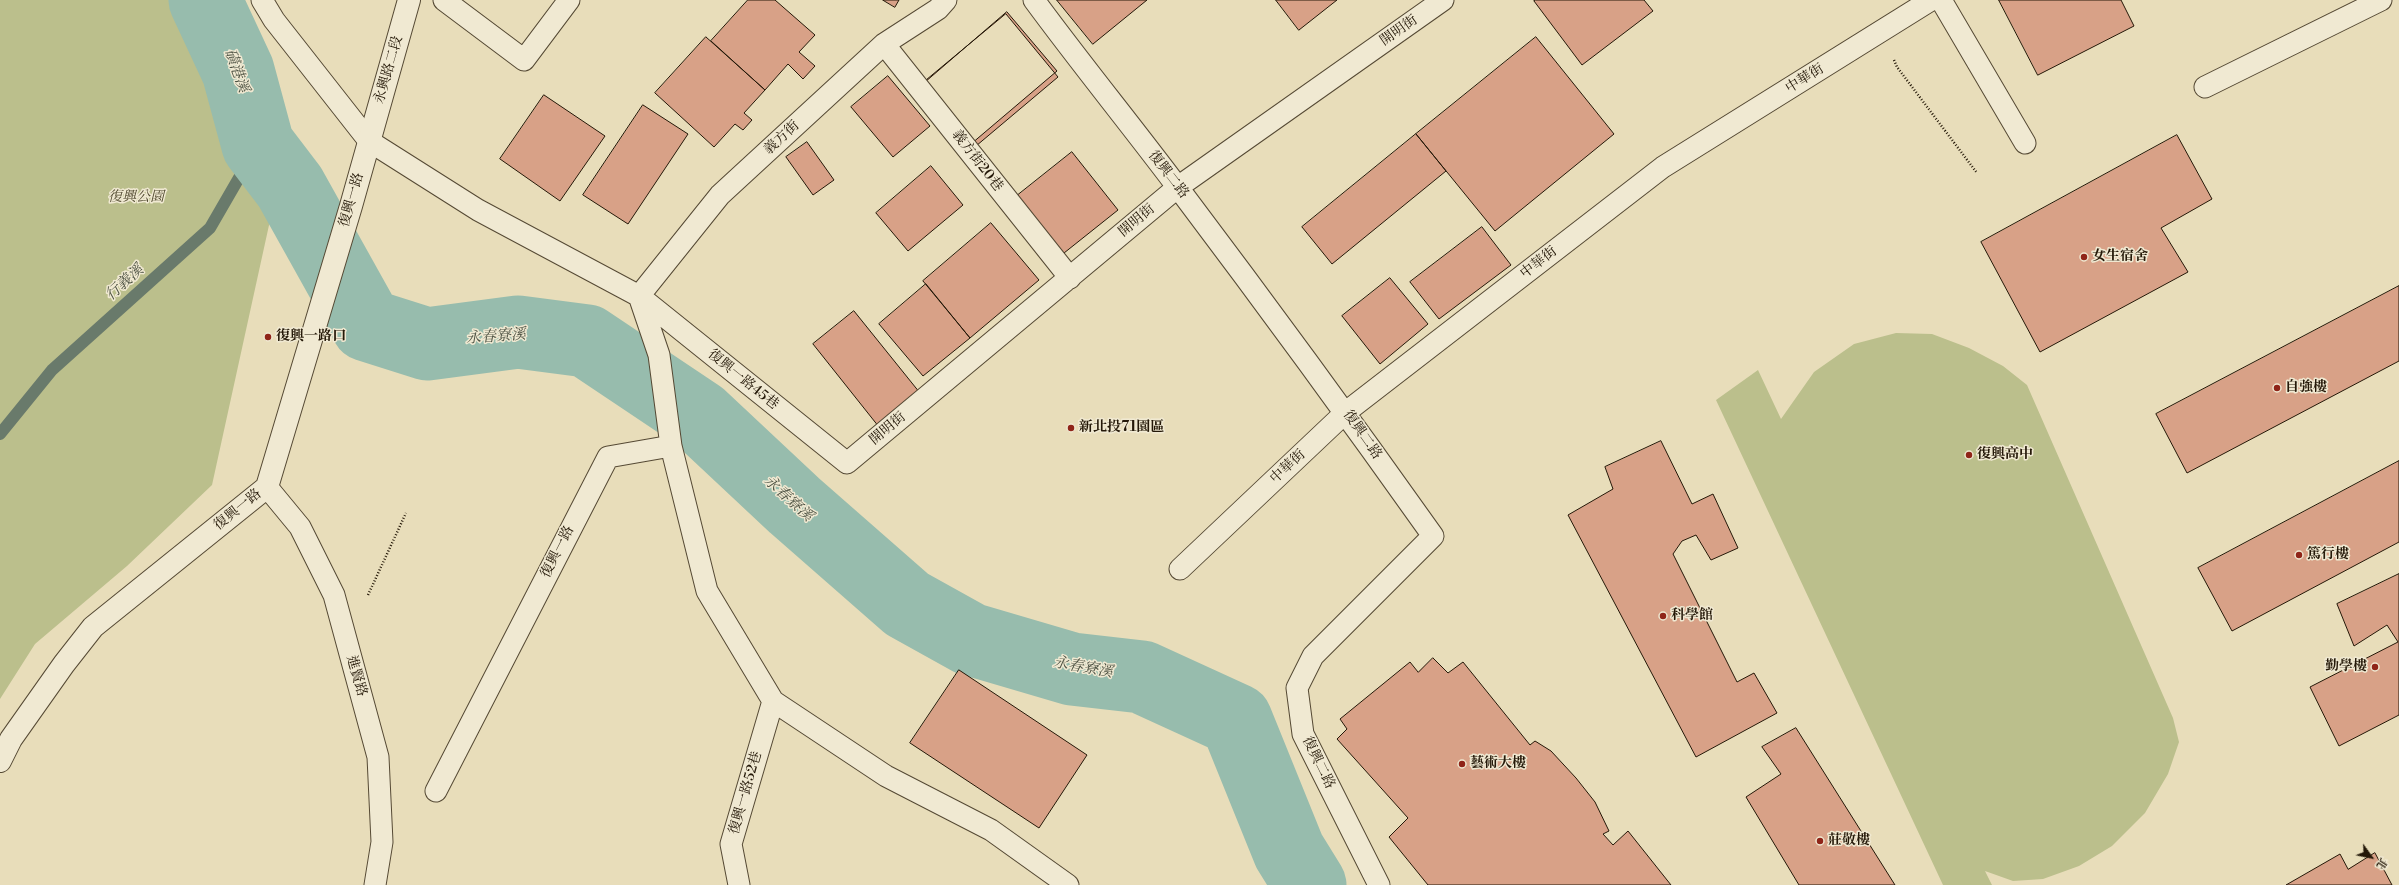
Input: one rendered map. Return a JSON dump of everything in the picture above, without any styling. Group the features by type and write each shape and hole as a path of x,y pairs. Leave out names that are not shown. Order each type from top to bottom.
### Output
{"street":[{"name":"永興路二段","path":"369,141 409,0"},
{"name":"復興一路","path":"0,761 11,739 64,664 93,627 266,487 351,206 369,141"}],"lane":[{"path":"262,0 274,20 369,141 478,210 640,296 659,355 671,446 707,591 773,701 886,776 991,830 1068,885"},
{"path":"444,0 524,60 569,0"},
{"name":"義方街","path":"640,296 720,195 884,44 938,9 946,0"},
{"name":"復興二路","path":"1034,0 1088,74 1178,187 1346,412 1433,536 1313,656 1297,688 1303,734 1379,885"},
{"name":"開明街","path":"847,463 1178,187 1443,0"},
{"name":"中華街","path":"1180,569 1346,412 1663,167 1931,0"},
{"path":"1941,0 2025,143"},
{"path":"2205,87 2381,0"},
{"name":"義方街20巷","path":"884,44 1070,278"},
{"name":"復興一路45巷","path":"640,296 847,463"},
{"name":"復興一路","path":"436,790 608,457 671,446"},
{"name":"進賢路","path":"266,487 300,527 334,595 378,757 382,842 375,885"},
{"name":"復興一路52巷","path":"739,885 730,844 773,701"}],"path":[{"path":"1897,67 1977,173"},
{"path":"346,643 406,513"}],"green space":[{"name":"復興公園","path":"0,0 176,0 280,175 212,485 127,566 35,644 0,699"},
{"path":"1896,333 1932,334 1969,348 2003,366 2027,385 2173,718 2179,742 2168,774 2145,813 2112,846 2079,866 2043,879 2013,881 1985,871 1992,885 1943,885 1716,400 1758,370 1781,419 1814,372 1854,344"}],"building":[{"path":"748,0 775,0 815,35 799,52 815,66 803,79 788,64 765,90 711,41"},
{"path":"883,0 899,0 895,7"},
{"path":"1057,0 1147,0 1093,44"},
{"path":"1276,0 1337,0 1299,30"},
{"path":"1644,0 1653,11 1582,65 1534,1"},
{"path":"1999,0 2121,0 2134,26 2038,75"},
{"path":"1007,12 1057,71 971,144 921,86"},
{"path":"1006,14 1058,77 976,146 923,83"},
{"path":"706,37 765,90 744,113 752,120 743,130 735,124 714,147 655,93"},
{"path":"1536,37 1614,134 1495,231 1416,134"},
{"path":"888,76 930,126 893,157 851,107"},
{"path":"544,95 605,136 560,201 500,159"},
{"path":"643,105 688,134 628,224 583,195"},
{"path":"1416,134 1446,171 1332,264 1302,227"},
{"name":"女生宿舍","path":"2177,135 2212,199 2161,228 2188,272 2040,352 1981,242"},
{"path":"807,142 834,180 813,195 786,157"},
{"path":"1072,152 1118,210 1059,257 1013,199"},
{"path":"931,166 963,205 908,251 876,213"},
{"path":"991,223 1039,280 970,338 923,281"},
{"path":"1482,227 1511,265 1439,319 1410,282"},
{"path":"1390,278 1428,324 1380,364 1342,316"},
{"path":"926,284 970,338 923,376 879,324"},
{"name":"自強樓","path":"2399,286 2399,361 2187,473 2156,414"},
{"path":"854,311 920,393 879,427 813,344"},
{"name":"科學館","path":"1661,441 1692,504 1713,494 1738,548 1711,560 1696,535 1682,541 1673,554 1737,682 1754,673 1777,713 1696,757 1568,515 1613,489 1605,467"},
{"name":"篤行樓","path":"2399,461 2399,542 2232,631 2198,568"},
{"name":"勤學樓","path":"2399,574 2399,715 2339,746 2310,687 2398,642 2387,625 2354,646 2337,604"},
{"name":"藝術大樓","path":"1433,658 1448,673 1463,662 1530,745 1535,741 1551,751 1576,778 1595,802 1609,831 1603,834 1613,845 1628,831 1671,885 1428,885 1389,837 1408,818 1337,739 1347,729 1340,719 1410,662 1418,672"},
{"path":"959,670 1087,755 1039,828 910,743"},
{"name":"莊敬樓","path":"1796,728 1895,885 1799,885 1746,797 1781,774 1762,747"},
{"path":"2375,853 2392,885 2286,885 2340,854 2348,869"}],"waterway":[{"name":"永春寮溪","path":"205,0 238,71 258,145 290,187 367,325 427,344 518,332 587,341 699,416 794,505 907,604 970,639 1072,669 1142,677 1236,720 1289,851 1310,885"},
{"name":"行義溪","path":"0,434 52,370 210,228 258,145"}],"place":[{"name":"女生宿舍","path":"2084,257"},
{"name":"復興一路口","path":"268,337"},
{"name":"自強樓","path":"2277,388"},
{"name":"新北投71園區","path":"1071,428"},
{"name":"復興高中","path":"1969,455"},
{"name":"篤行樓","path":"2299,555"},
{"name":"科學館","path":"1663,616"},
{"name":"勤學樓","path":"2375,667"},
{"name":"藝術大樓","path":"1462,764"},
{"name":"莊敬樓","path":"1820,841"}],"water label":[{"name":"磺港溪","path":"236,71"}]}
